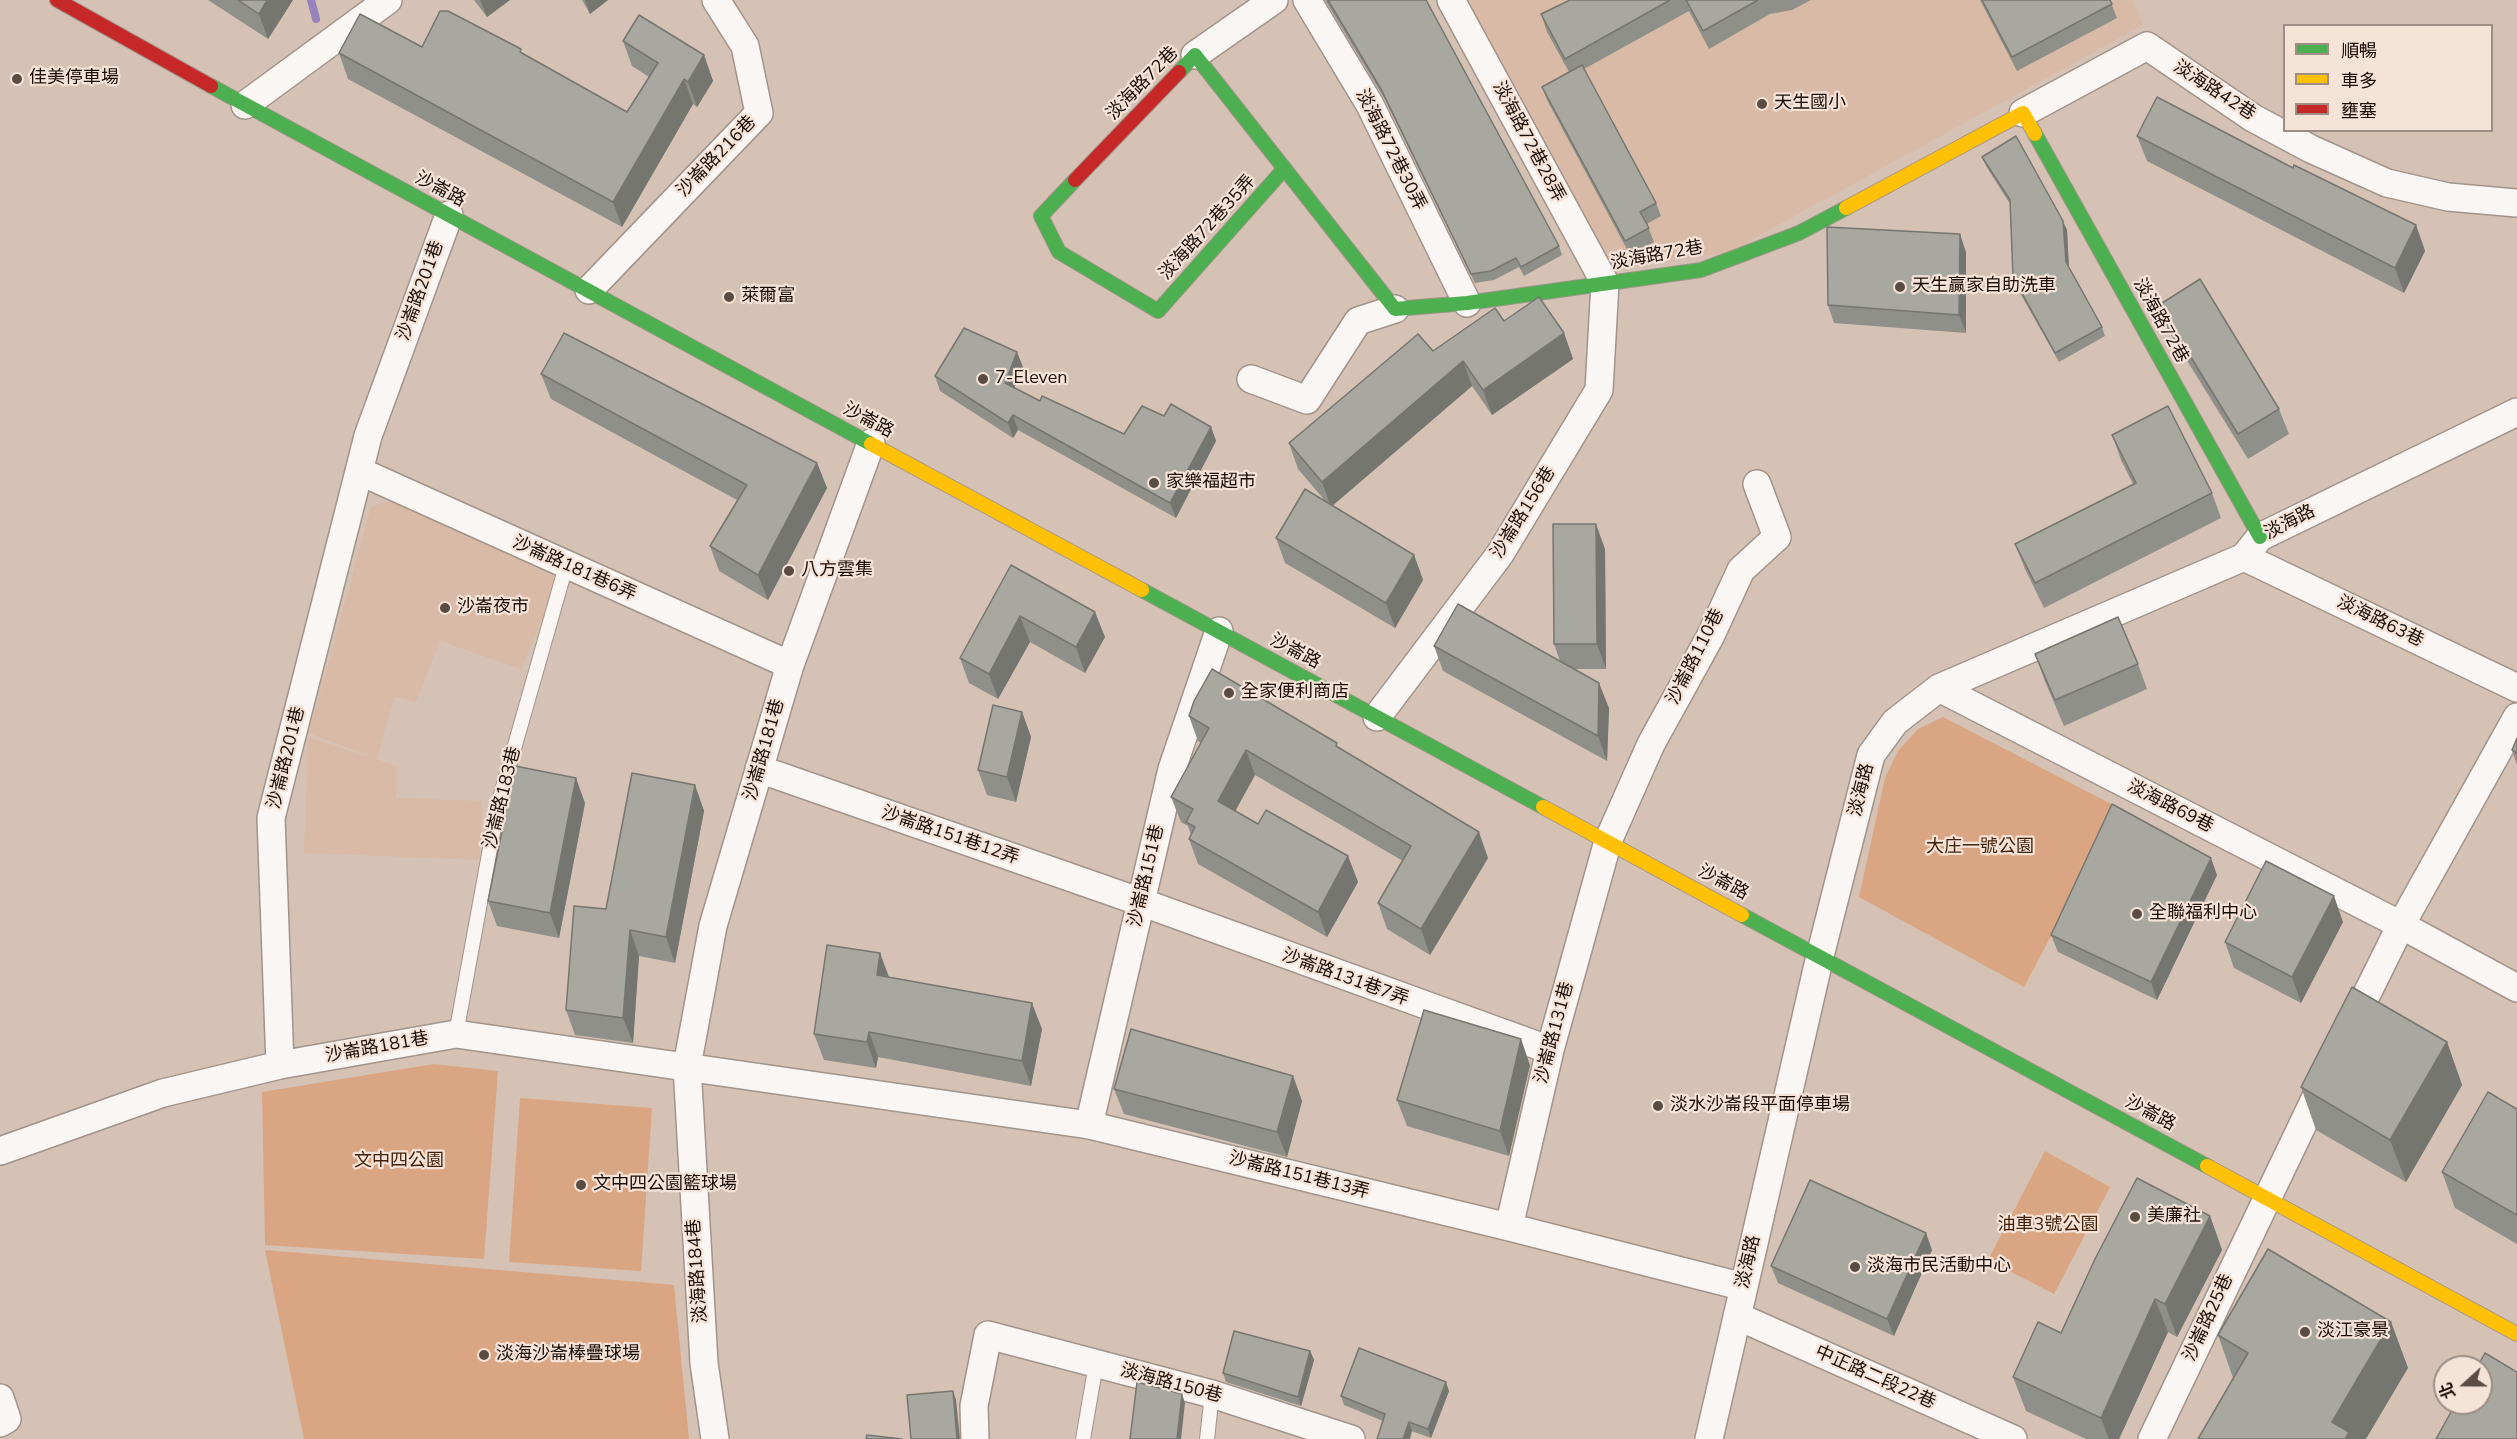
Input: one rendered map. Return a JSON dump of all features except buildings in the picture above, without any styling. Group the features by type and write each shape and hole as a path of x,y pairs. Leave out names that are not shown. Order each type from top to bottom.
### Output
{"street":[{"name":"沙崙路","path":"57,0 245,105 2517,1334"},
{"path":"245,105 388,0"},
{"name":"沙崙路216巷","path":"589,290 759,113 745,46 716,0"},
{"path":"1195,55 1274,0"},
{"name":"淡海路72巷30弄","path":"1307,0 1370,105 1467,303"},
{"name":"淡海路72巷28弄","path":"1451,0 1605,284"},
{"name":"淡海路42巷","path":"2023,113 2147,46 2253,118 2311,149 2387,183 2448,197 2517,203"},
{"name":"淡海路72巷","path":"1158,311 1059,252 1041,216 1195,55 1395,309 1467,303 1701,270 1799,233 2023,113 2252,547"},
{"name":"淡海路72巷35弄","path":"1158,311 1284,169"},
{"name":"沙崙路201巷","path":"280,1065 272,818 368,436 449,215"},
{"name":"沙崙路156巷","path":"1377,717 1500,554 1599,390 1605,284"},
{"path":"1251,379 1307,400 1358,321 1395,309"},
{"name":"淡海路","path":"1709,1439 1820,956 1871,755 1895,722 1939,688 2252,547 2517,412"},
{"name":"沙崙路181巷","path":"687,1066 712,926 790,665 871,443"},
{"name":"沙崙路181巷6弄","path":"359,471 790,665"},
{"name":"沙崙路110巷","path":"1608,841 1651,744 1710,637 1740,570 1778,537 1757,484"},
{"name":"淡海路63巷","path":"2252,547 2517,688"},
{"name":"沙崙路151巷","path":"1089,1125 1172,769 1219,631"},
{"name":"淡海路69巷","path":"1939,688 2401,925 2517,988"},
{"path":"2401,925 2517,717"},
{"name":"沙崙路151巷12弄","path":"759,769 1141,902"},
{"name":"沙崙路131巷","path":"1509,1227 1550,1050 1608,841"},
{"name":"沙崙路131巷7弄","path":"1141,902 1550,1050"},
{"name":"沙崙路25巷","path":"2152,1439 2265,1197 2401,925"},
{"name":"沙崙路181巷","path":"280,1065 456,1034 1089,1125"},
{"path":"0,1151 163,1093 280,1065"},
{"name":"淡海路184巷","path":"687,1066 704,1363 715,1439"},
{"name":"沙崙路151巷13弄","path":"1089,1125 1509,1227 1743,1287"},
{"name":"中正路二段22巷","path":"1737,1317 2013,1439"},
{"name":"淡海路150巷","path":"975,1439 974,1406 988,1335 1212,1394 1351,1439"},
{"path":"0,1398 7,1419 0,1423"}],"lane":[{"name":"沙崙路183巷","path":"456,1034 498,805 566,566"},
{"path":"1083,1439 1096,1364"},
{"path":"1208,1439 1212,1394"}],"shaded area":[{"name":"天生國小","path":"1466,0 2132,0 2143,25 1729,252 1615,269"},
{"name":"沙崙夜市","path":"389,500 561,575 521,669 440,641 416,702 394,697 377,759 309,733 371,507"},
{"path":"308,737 397,766 396,798 482,801 480,860 304,853"}],"green space":[{"name":"大庄一號公園","path":"1943,717 2119,808 2024,987 1859,897 1885,778 1898,751 1918,729"},
{"name":"文中四公園","path":"434,1064 498,1071 484,1259 265,1245 262,1092"},
{"name":"文中四公園籃球場","path":"520,1098 652,1108 641,1271 509,1262"},
{"name":"油車3號公園","path":"2045,1151 2110,1187 2054,1294 1988,1260"},
{"name":"淡海沙崙棒疊球場","path":"265,1250 674,1285 689,1439 304,1439"}],"waterway":[{"path":"311,0 316,19"}],"traffic: fast":[{"path":"1179,72 1195,55 1395,309 1467,303 1701,270 1799,233 1846,208"},
{"path":"211,86 871,444"},
{"path":"2035,134 2260,537"},
{"path":"1075,180 1041,216 1059,252 1158,311 1284,169"},
{"path":"1142,590 1543,807"},
{"path":"1742,915 2207,1166"}],"traffic: slow":[{"path":"1846,208 2023,113 2035,134"},
{"path":"871,444 1142,590"},
{"path":"1543,807 1742,915"},
{"path":"2207,1166 2517,1334"}],"traffic: jam":[{"path":"57,0 211,86"},
{"path":"1075,180 1179,72"}],"place":[{"name":"佳美停車場","path":"17,79"},
{"name":"天生國小","path":"1762,104"},
{"name":"天生贏家自助洗車","path":"1900,287"},
{"name":"萊爾富","path":"729,297"},
{"name":"7-Eleven","path":"983,379"},
{"name":"家樂福超市","path":"1154,483"},
{"name":"八方雲集","path":"789,571"},
{"name":"沙崙夜市","path":"445,608"},
{"name":"全家便利商店","path":"1229,693"},
{"name":"全聯福利中心","path":"2137,914"},
{"name":"淡水沙崙段平面停車場","path":"1658,1106"},
{"name":"文中四公園籃球場","path":"581,1185"},
{"name":"美廉社","path":"2135,1217"},
{"name":"淡海市民活動中心","path":"1855,1267"},
{"name":"淡江豪景","path":"2305,1332"},
{"name":"淡海沙崙棒疊球場","path":"484,1355"}]}
